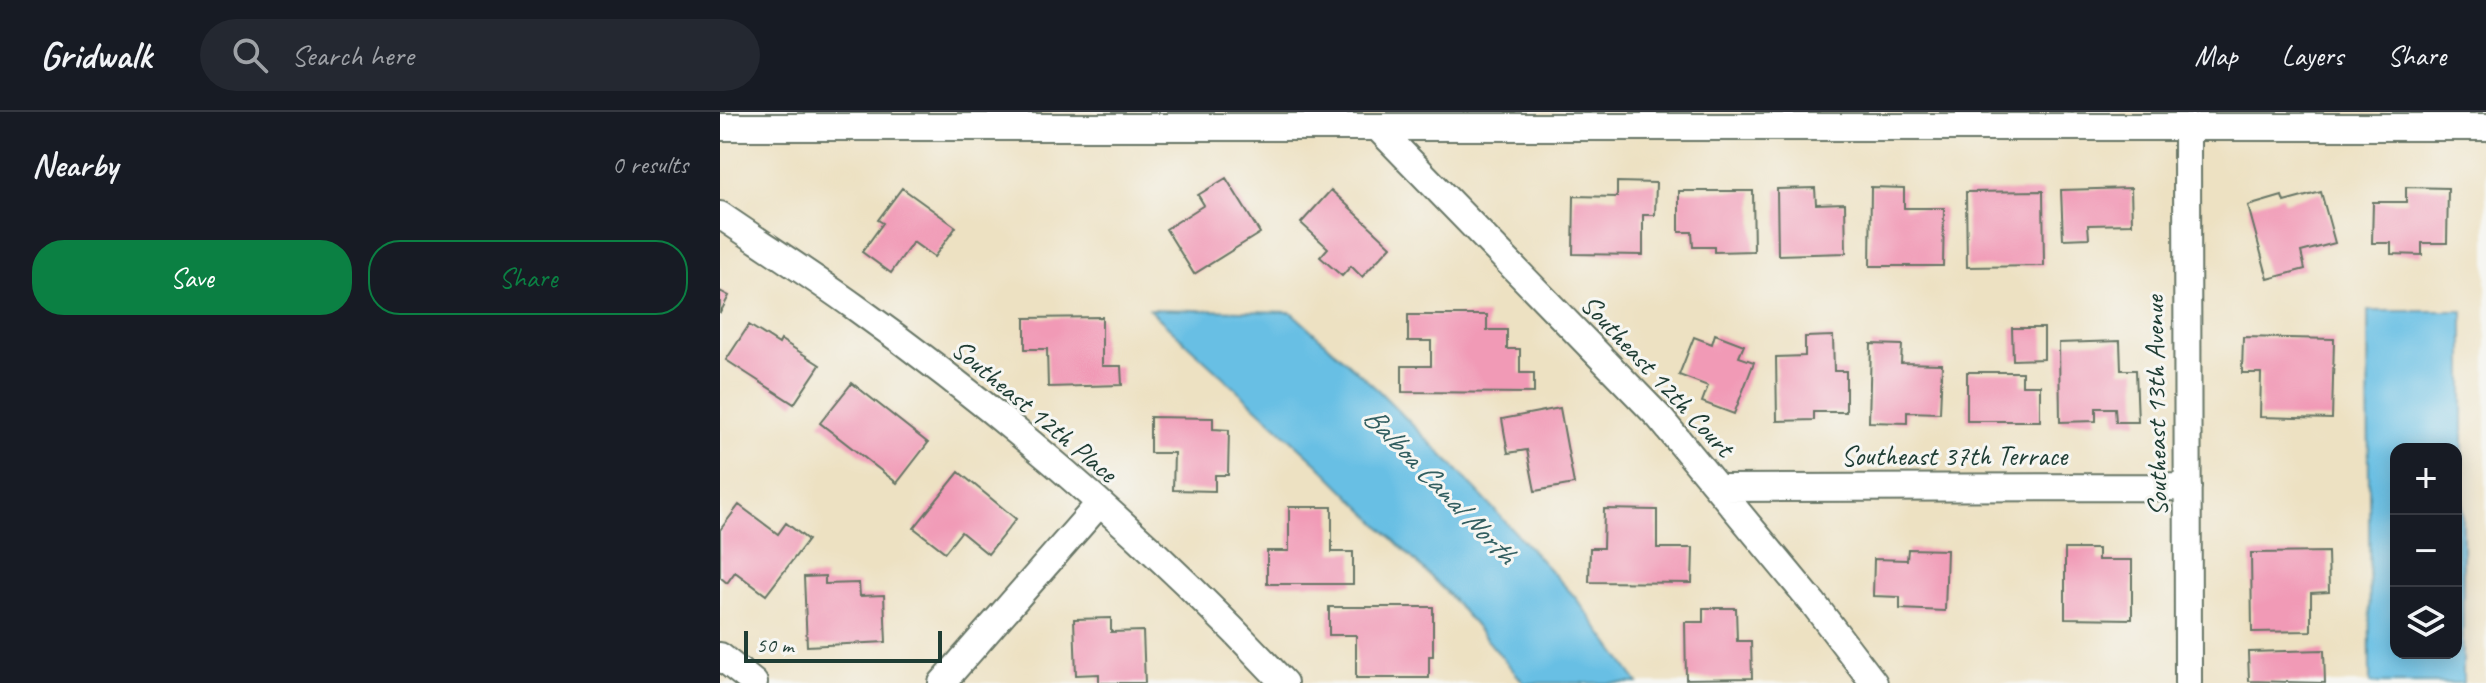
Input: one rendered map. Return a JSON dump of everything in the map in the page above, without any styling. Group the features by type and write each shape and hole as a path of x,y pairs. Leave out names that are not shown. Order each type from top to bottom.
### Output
{"street":[{"path":"720,127 2187,128 2436,120 2486,127"},
{"name":"Southeast 12th Court","path":"1377,127 1659,417 1813,603 1874,683"},
{"name":"Southeast 13th Avenue","path":"2187,128 2188,683"},
{"name":"Southeast 12th Place","path":"720,215 869,317 974,398 1183,580 1284,683"},
{"name":"Southeast 37th Terrace","path":"1719,488 2188,487"},
{"path":"942,683 1099,504"},
{"path":"720,656 754,683"}],"water":[{"name":"Balboa Canal North","path":"1149,309 1291,312 1379,391 1462,475 1575,597 1638,683 1524,683 1447,593 1318,464"},
{"path":"2368,311 2463,311 2463,683 2370,683"}],"building":[{"path":"1226,178 1260,233 1194,274 1166,229 1204,205 1198,195"},
{"path":"1617,182 1656,183 1655,215 1643,215 1643,255 1573,254 1574,196 1617,197"},
{"path":"1871,187 1904,188 1904,208 1944,208 1943,266 1870,266"},
{"path":"2406,187 2448,188 2447,243 2422,243 2422,255 2391,254 2391,243 2372,243 2373,202 2406,202"},
{"path":"902,188 956,227 934,257 913,242 891,273 862,252 883,223 878,220"},
{"path":"1815,188 1816,204 1845,203 1846,253 1778,255 1777,189"},
{"path":"2131,188 2132,224 2088,225 2089,238 2063,239 2061,190"},
{"path":"1331,190 1391,246 1362,277 1351,266 1342,276 1320,257 1328,248 1301,223"},
{"path":"1679,191 1753,191 1754,251 1714,252 1714,247 1693,247 1692,232 1679,232"},
{"path":"2043,191 2044,266 1967,267 1966,192"},
{"path":"2321,192 2335,243 2301,252 2305,269 2268,279 2248,206 2282,196 2284,202"},
{"path":"720,291 729,296 720,313"},
{"path":"1408,315 1487,315 1487,330 1507,330 1507,349 1520,349 1520,373 1534,373 1534,393 1402,392 1402,366 1431,366 1431,341 1408,341"},
{"path":"1102,317 1102,366 1121,366 1122,385 1048,387 1047,349 1025,349 1025,318"},
{"path":"749,325 779,344 781,340 820,365 794,404 726,360"},
{"path":"2012,328 2044,328 2044,359 2013,360"},
{"path":"1715,334 1744,345 1739,357 1754,362 1734,414 1702,402 1708,386 1679,375 1694,337 1712,344"},
{"path":"1833,336 1834,371 1846,371 1846,412 1814,412 1814,420 1777,421 1776,357 1805,356 1805,337"},
{"path":"2243,337 2334,339 2332,419 2260,417 2261,373 2242,373"},
{"path":"2120,341 2121,370 2136,370 2138,422 2116,422 2115,408 2096,408 2096,421 2060,422 2059,343"},
{"path":"1871,344 1902,345 1901,363 1942,364 1940,413 1907,412 1907,423 1869,422"},
{"path":"1967,372 2022,372 2022,385 2040,385 2040,421 1967,421"},
{"path":"852,383 928,443 897,483 820,423"},
{"path":"1560,408 1574,484 1535,491 1527,450 1508,453 1502,419"},
{"path":"1150,417 1213,418 1213,429 1229,430 1228,475 1215,475 1215,491 1173,490 1174,453 1150,453"},
{"path":"959,472 1016,519 988,554 961,532 945,552 914,528"},
{"path":"739,505 778,534 786,523 808,540 766,595 735,572 727,583 720,577 720,530"},
{"path":"1289,507 1332,507 1332,552 1353,552 1353,584 1267,584 1267,551 1289,551"},
{"path":"1604,509 1657,510 1657,548 1693,548 1692,583 1589,582 1590,548 1603,548"},
{"path":"1908,549 1947,550 1945,611 1900,609 1900,597 1873,596 1874,559 1907,560"},
{"path":"2065,549 2098,549 2098,560 2132,560 2132,619 2065,618"},
{"path":"2328,552 2329,592 2311,593 2311,631 2252,632 2251,553"},
{"path":"825,576 825,584 859,583 860,596 884,595 886,642 807,646 804,577"},
{"path":"1329,607 1433,607 1433,656 1429,656 1429,678 1356,678 1356,635 1329,635"},
{"path":"1703,608 1736,608 1737,641 1751,641 1752,678 1686,679 1685,622 1703,622"},
{"path":"1111,618 1111,632 1143,631 1145,683 1099,683 1099,674 1076,675 1074,619"},
{"path":"2324,650 2325,683 2249,681 2248,652"}]}
